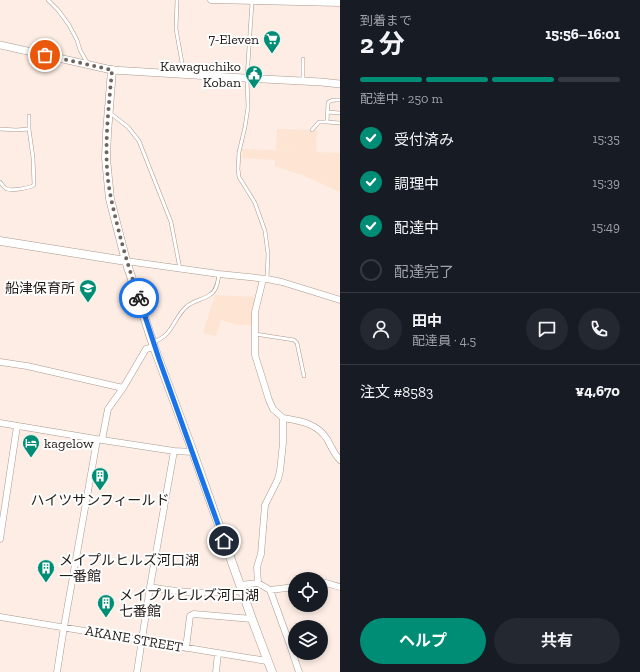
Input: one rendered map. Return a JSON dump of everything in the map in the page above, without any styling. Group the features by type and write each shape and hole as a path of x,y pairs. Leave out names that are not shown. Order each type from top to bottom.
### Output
{"main road":[{"path":"112,70 106,158 110,199 126,261 153,344 272,672"},
{"path":"0,241 126,261"}],"street":[{"path":"211,0 340,3"},
{"path":"0,45 112,70 340,84"},
{"path":"126,261 287,283 340,300"},
{"path":"265,279 255,312 255,355 269,400 273,409 283,418 306,422 320,430 340,460"},
{"path":"57,672 99,440 108,409 123,388 146,349 153,344"},
{"path":"0,362 27,366 123,388"},
{"path":"258,583 257,567 261,554 265,505 278,479 280,471 283,443 283,418"},
{"path":"0,423 99,440 174,451 193,452"},
{"path":"0,539 17,426"},
{"path":"137,672 141,640 174,451"},
{"path":"150,587 168,591 226,593 258,583 270,590 288,588"},
{"path":"328,584 340,587"},
{"path":"270,590 299,672"},
{"path":"186,648 190,616 194,614 252,619"},
{"name":"AKANE STREET","path":"0,617 267,661"},
{"path":"216,672 218,653"}],"lane":[{"path":"48,0 58,10 69,25 77,40 80,50 89,65"},
{"path":"177,0 176,29 184,74"},
{"path":"252,2 247,78 248,107 239,152 238,169 239,177 255,203 265,231 268,254 265,279"},
{"path":"303,59 304,81"},
{"path":"328,122 329,102 332,100 340,100"},
{"path":"109,111 128,127 139,141 171,222 180,269"},
{"path":"328,112 340,113"},
{"path":"0,182 8,189 30,188 34,185 29,129 30,116"},
{"path":"312,130 319,122 340,123"},
{"path":"0,129 29,129"},
{"path":"153,344 172,329 186,307 212,294 216,287 219,274"},
{"path":"255,334 294,340 297,343 304,376"}],"shaded area":[{"path":"277,129 317,130 316,152 276,150"},
{"path":"242,149 340,153 340,192 302,175 275,166 275,160 242,158"},
{"path":"215,295 255,297 252,325 238,325 221,320 216,336 203,333"}],"way so far":[{"path":"45,55 112,70 106,158 110,199 126,261 139,298"}],"place":[{"name":"7-Eleven","path":"272,54"},
{"name":"Kawaguchiko Koban","path":"254,89"},
{"name":"船津保育所","path":"88,303"},
{"name":"kagelow","path":"31,458"},
{"name":"ハイツサンフィールド","path":"100,491"},
{"name":"メイプルヒルズ河口湖 一番館","path":"46,583"},
{"name":"メイプルヒルズ河口湖 七番館","path":"106,618"}],"route":[{"path":"139,298 153,342 224,541"}]}
